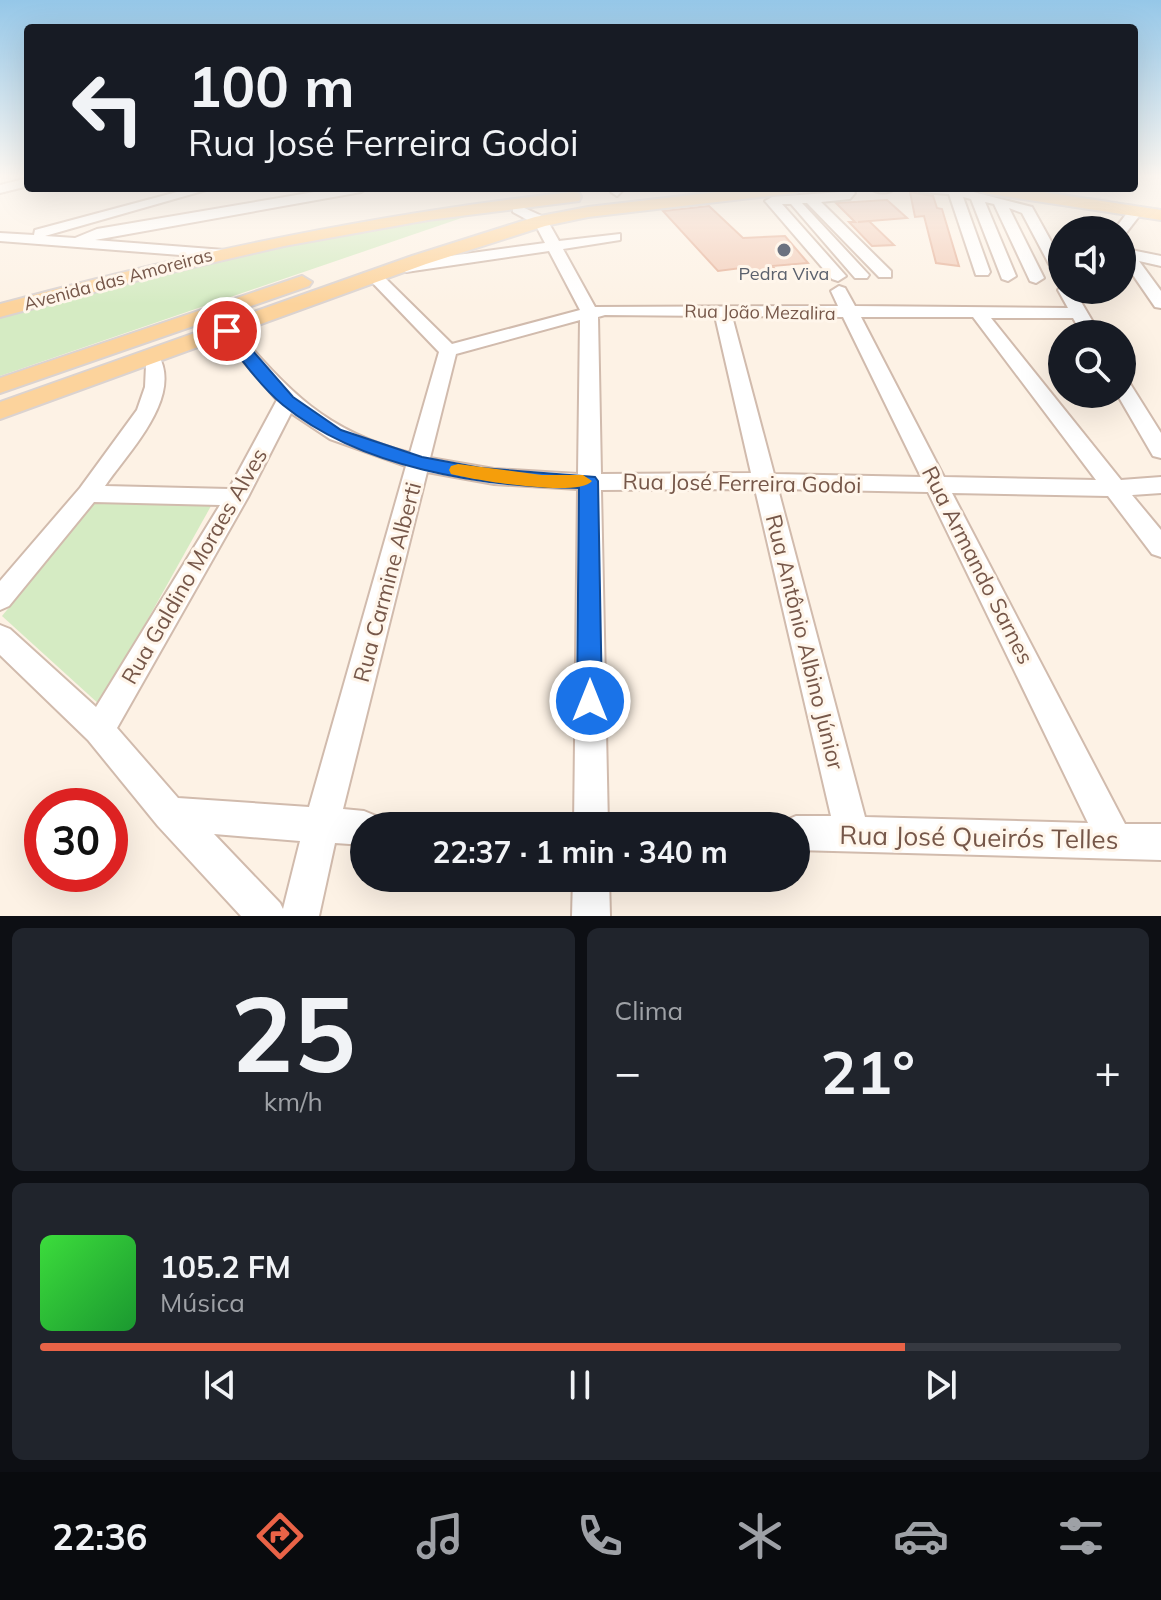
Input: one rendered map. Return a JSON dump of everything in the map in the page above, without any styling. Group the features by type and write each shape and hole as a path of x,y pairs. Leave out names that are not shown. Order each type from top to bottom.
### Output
{"main road":[{"name":"Avenida das Amoreiras","path":"0,311 219,253 396,219"},
{"path":"0,386 489,219"},
{"path":"0,411 385,272 553,219"}],"street":[{"path":"0,237 79,242 129,219"},
{"path":"0,244 176,219"},
{"path":"537,219 541,221 589,312 591,812"},
{"name":"Rua Armando Sarnes","path":"786,219 843,293 1115,841"},
{"path":"817,219 861,275"},
{"path":"825,219 885,274"},
{"path":"964,219 982,272"},
{"path":"993,219 1008,276"},
{"path":"1001,219 1036,278"},
{"path":"1032,219 1048,250"},
{"path":"96,232 219,253"},
{"path":"448,351 385,272 615,237"},
{"path":"1136,254 1161,261"},
{"path":"1136,268 1161,303"},
{"name":"Rua João Mezalira","path":"448,351 589,312 722,311 843,293 978,313 1078,313"},
{"path":"1073,304 1082,320"},
{"name":"Rua Antônio Albino Júnior","path":"722,311 767,481 852,833"},
{"path":"978,313 1161,548"},
{"name":"Rua José Ferreira Godoi","path":"227,331 287,400 335,433 419,462 481,474 542,481 767,481 1114,488 1161,485"},
{"name":"Rua Carmine Alberti","path":"300,916 448,351"},
{"path":"0,599 88,494 147,410 155,387 155,365 150,357"},
{"name":"Rua Galdino Moraes Alves","path":"99,730 236,497 287,400"},
{"path":"1135,408 1161,451"},
{"path":"88,494 236,497"},
{"path":"0,637 99,730 170,814 267,916"},
{"path":"170,814 350,828"},
{"name":"Rua José Queirós Telles","path":"810,833 1161,842"},
{"path":"591,892 591,916"}],"green space":[{"path":"438,219 459,219 0,376 0,316 228,253"},
{"path":"95,503 211,506 100,705 2,616"}],"building":[{"path":"670,219 723,219 743,238 785,236 808,263 772,266 775,269 746,273 741,268 718,271"},
{"path":"852,219 898,219 869,221 894,245 872,246 849,222 855,222"},
{"path":"925,219 945,219 959,266 936,263"}],"slow traffic":[{"path":"458,470 542,481 583,481"}],"place":[{"name":"Pedra Viva","path":"784,250"}],"route":[{"path":"227,331 287,400 309,418 369,448 481,474 542,481 588,481 590,701"}]}
